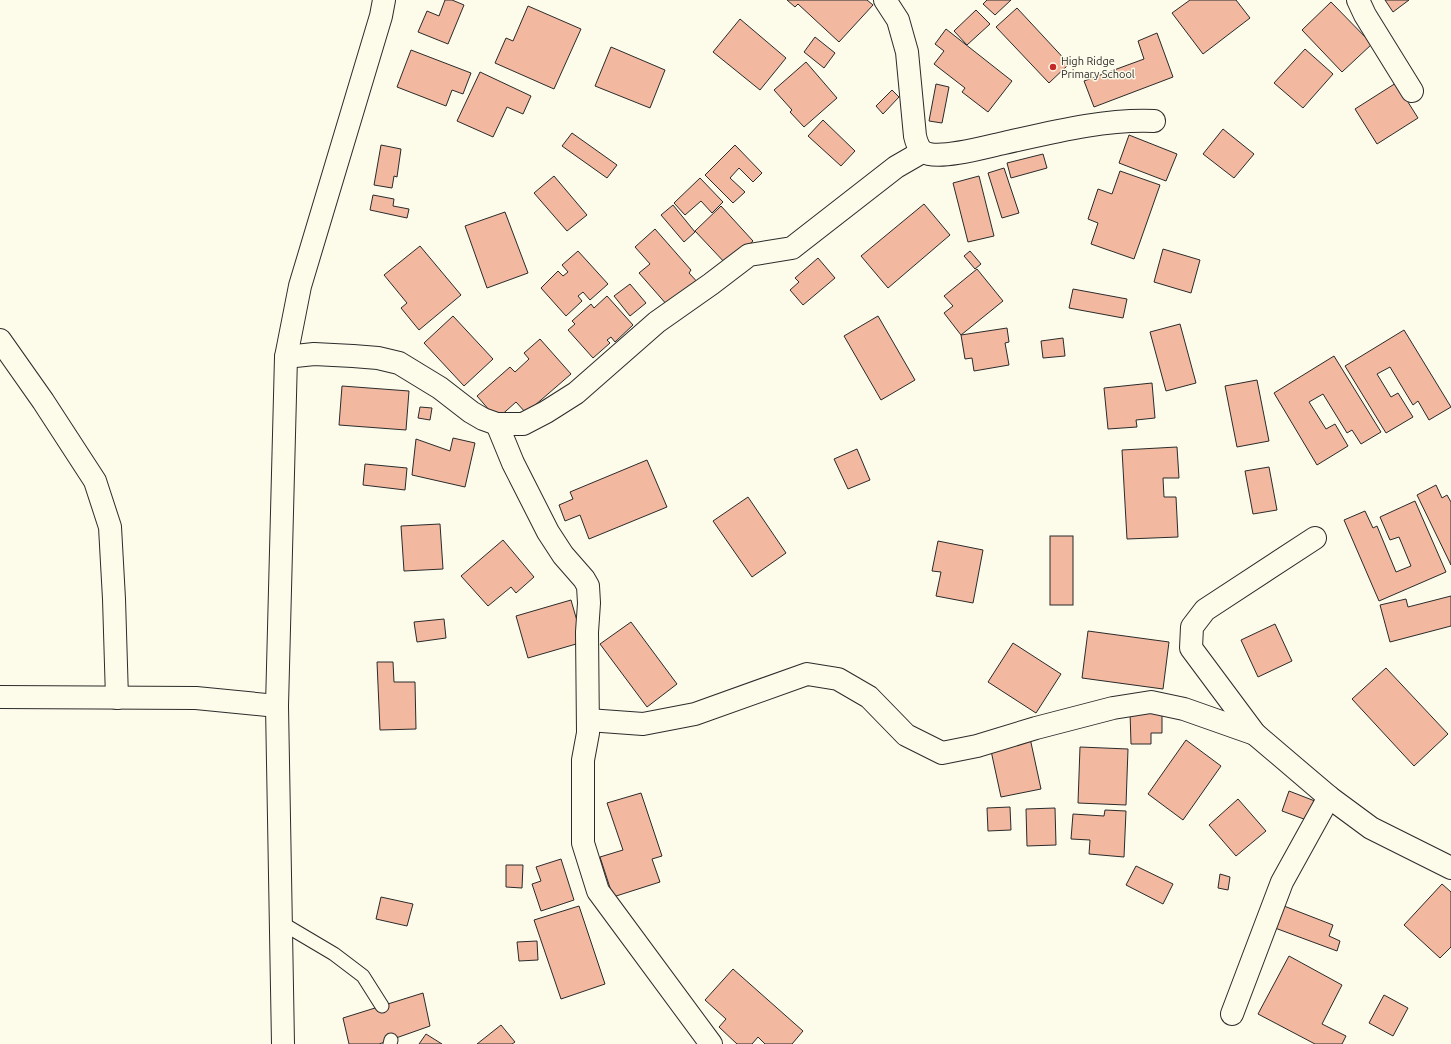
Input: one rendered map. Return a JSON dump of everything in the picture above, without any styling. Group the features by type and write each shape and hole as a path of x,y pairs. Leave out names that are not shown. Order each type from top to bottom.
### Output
{"main road":[{"path":"283,1044 277,706 286,357 300,286 381,16 384,0"},
{"path":"885,0 898,20 907,52 915,136 922,152"},
{"path":"1358,0 1365,15 1412,90"},
{"path":"286,357 314,354 353,356 378,358 399,363 440,388 471,412 483,419 497,424 523,424 546,412 576,393 657,322 749,255 792,248 896,167 922,152 935,155 964,151 1099,124 1135,120 1154,121"},
{"path":"0,340 95,481 110,527 117,698"},
{"path":"497,424 513,463 548,532 563,555 584,579 588,586 588,733 583,760 583,843 598,891 711,1044"},
{"path":"1315,538 1205,610 1192,627 1191,648 1255,734 1329,797 1371,828 1451,868"},
{"path":"588,720 642,724 695,714 807,674 838,678 868,697 906,735 942,752 977,746 1036,728 1113,708 1151,702 1184,709 1255,734"},
{"path":"0,697 196,698 277,706"},
{"path":"1232,1014 1282,882 1329,797"}],"lane":[{"path":"280,922 334,954 363,976 382,1006"}],"building":[{"path":"445,0 452,0 464,5 448,44 418,32 427,11 439,16"},
{"path":"787,0 867,0 873,5 839,42 798,4 795,7"},
{"path":"987,0 1011,0 995,15 983,4"},
{"path":"1190,0 1236,0 1250,18 1203,54 1172,13"},
{"path":"1385,0 1409,0 1393,12"},
{"path":"1331,2 1372,44 1342,72 1302,30"},
{"path":"528,6 581,29 554,89 495,63 506,38 513,41"},
{"path":"1017,8 1069,64 1049,83 996,27"},
{"path":"976,10 990,24 967,45 954,31"},
{"path":"740,19 786,58 760,90 713,52"},
{"path":"946,29 1012,81 988,112 962,92 965,88 934,64 944,51 935,44"},
{"path":"1157,33 1173,77 1094,107 1084,81 1144,59 1138,41"},
{"path":"815,37 835,53 824,68 804,52"},
{"path":"611,47 665,70 650,108 595,86"},
{"path":"1305,49 1333,74 1303,108 1274,83"},
{"path":"411,50 471,73 463,94 452,90 446,106 397,87"},
{"path":"806,62 837,98 804,127 790,112 792,110 774,90"},
{"path":"480,72 531,96 523,114 507,107 493,137 457,121"},
{"path":"1396,83 1418,118 1377,144 1355,109"},
{"path":"936,84 949,87 942,123 929,121"},
{"path":"892,90 899,97 883,114 876,106"},
{"path":"823,120 855,151 841,166 808,136"},
{"path":"1223,129 1254,154 1234,178 1203,154"},
{"path":"572,133 617,165 607,178 562,146"},
{"path":"1129,135 1177,154 1166,181 1119,163"},
{"path":"381,145 401,149 397,177 394,176 392,188 374,185"},
{"path":"735,145 762,173 753,182 739,168 730,178 745,192 733,203 705,175"},
{"path":"1043,154 1047,168 1011,178 1007,163"},
{"path":"1004,168 1019,213 1002,218 988,173"},
{"path":"1120,171 1160,185 1134,259 1091,244 1098,223 1088,219 1098,189 1112,194"},
{"path":"554,176 587,215 567,231 534,193"},
{"path":"979,176 994,236 968,242 953,183"},
{"path":"700,178 723,202 712,213 701,201 685,215 674,203"},
{"path":"373,195 394,199 393,206 409,209 407,218 370,210"},
{"path":"924,204 950,235 888,288 861,256"},
{"path":"673,205 695,232 684,242 661,215"},
{"path":"721,206 753,241 727,265 695,231"},
{"path":"505,212 528,273 487,288 465,226"},
{"path":"655,229 691,270 689,273 701,286 668,306 639,273 650,264 635,247"},
{"path":"420,246 461,295 419,330 401,308 407,303 384,275"},
{"path":"1163,249 1200,260 1191,293 1154,282"},
{"path":"578,251 608,284 590,300 583,292 578,296 582,301 566,316 541,288 558,271 563,276 568,272 562,265"},
{"path":"970,251 981,264 975,269 964,256"},
{"path":"818,258 835,278 803,305 790,290 799,282 795,278"},
{"path":"977,269 1003,301 961,335 944,313 953,306 944,296"},
{"path":"630,284 646,303 630,316 614,296"},
{"path":"1073,289 1127,299 1123,318 1069,308"},
{"path":"607,296 633,325 615,342 611,337 607,340 610,343 593,358 568,330 575,324 572,321 591,304 594,308"},
{"path":"453,316 493,359 464,386 424,343"},
{"path":"878,316 915,380 881,400 844,336"},
{"path":"1180,324 1196,383 1166,391 1150,332"},
{"path":"1007,328 1009,342 1005,343 1009,365 974,371 972,358 965,359 961,335"},
{"path":"1404,330 1451,407 1429,420 1418,401 1413,405 1390,367 1377,374 1391,397 1398,393 1413,417 1386,433 1345,366"},
{"path":"1063,338 1065,356 1043,358 1041,341"},
{"path":"540,339 571,374 526,413 516,402 497,419 477,396 510,367 515,372 529,359 524,353"},
{"path":"1334,356 1381,432 1361,444 1352,430 1347,433 1323,394 1309,402 1326,429 1335,424 1348,446 1317,465 1274,393"},
{"path":"1257,380 1269,441 1237,447 1225,386"},
{"path":"1152,383 1155,418 1136,420 1137,427 1108,429 1104,388"},
{"path":"342,386 409,391 406,430 339,425"},
{"path":"420,407 432,408 430,420 418,418"},
{"path":"453,438 475,443 465,487 412,475 416,439 450,451"},
{"path":"1177,447 1179,478 1163,478 1164,497 1176,497 1178,537 1127,539 1122,450"},
{"path":"857,449 870,480 848,489 834,459"},
{"path":"647,460 667,507 589,539 580,515 565,521 559,505 573,499 570,492"},
{"path":"365,464 407,468 405,490 363,485"},
{"path":"1269,467 1277,510 1253,514 1245,471"},
{"path":"1436,485 1442,498 1447,495 1451,502 1451,565 1417,495"},
{"path":"748,497 786,553 752,577 713,521"},
{"path":"1415,501 1446,572 1379,601 1344,520 1365,511 1373,528 1377,526 1396,572 1411,566 1399,537 1390,540 1380,517"},
{"path":"440,524 443,569 404,571 401,526"},
{"path":"1050,536 1073,536 1073,605 1050,605"},
{"path":"503,540 534,577 516,593 511,587 488,606 461,576"},
{"path":"938,541 983,550 973,603 936,596 941,572 932,571"},
{"path":"1451,596 1451,626 1390,642 1380,605 1406,599 1408,607"},
{"path":"571,600 583,642 528,658 516,616"},
{"path":"444,619 446,638 417,642 414,622"},
{"path":"631,622 677,684 647,707 600,644"},
{"path":"1275,624 1292,661 1258,677 1241,640"},
{"path":"1088,631 1169,642 1163,689 1082,678"},
{"path":"1013,643 1061,674 1036,713 988,682"},
{"path":"377,662 393,662 394,682 415,682 416,729 380,730"},
{"path":"1386,668 1448,734 1414,766 1352,699"},
{"path":"1130,712 1162,712 1162,733 1151,733 1151,744 1131,744"},
{"path":"1030,738 1041,789 1001,797 990,746"},
{"path":"1186,740 1221,766 1183,820 1148,794"},
{"path":"1080,747 1128,749 1126,805 1078,803"},
{"path":"1289,791 1320,803 1312,822 1282,811"},
{"path":"641,793 662,856 652,859 660,882 613,897 600,857 623,850 607,803"},
{"path":"1238,799 1266,831 1236,856 1209,825"},
{"path":"1010,807 1011,830 988,831 987,808"},
{"path":"1055,808 1056,845 1027,846 1026,809"},
{"path":"1105,810 1126,811 1124,857 1089,854 1090,840 1071,839 1073,814 1104,816"},
{"path":"561,859 574,900 541,911 532,884 541,881 536,867"},
{"path":"506,865 523,865 522,888 506,887"},
{"path":"1136,866 1173,884 1163,904 1126,885"},
{"path":"1220,874 1230,877 1228,890 1218,888"},
{"path":"1442,884 1451,892 1451,947 1440,958 1404,925"},
{"path":"381,897 413,904 407,926 376,919"},
{"path":"579,906 605,984 561,999 534,920"},
{"path":"1284,906 1333,925 1329,936 1340,941 1337,951 1275,928"},
{"path":"537,941 538,960 519,961 517,942"},
{"path":"1289,956 1342,985 1322,1024 1346,1036 1342,1044 1315,1044 1258,1014"},
{"path":"733,969 803,1031 792,1044 765,1044 758,1037 752,1044 737,1044 719,1027 726,1019 705,1000"},
{"path":"423,993 430,1026 379,1044 349,1044 343,1018"},
{"path":"1384,995 1408,1008 1393,1036 1369,1023"},
{"path":"501,1025 515,1042 512,1044 477,1044"},
{"path":"426,1034 442,1044 419,1044"}],"place":[{"name":"High Ridge Primary School","path":"1053,67"}]}
